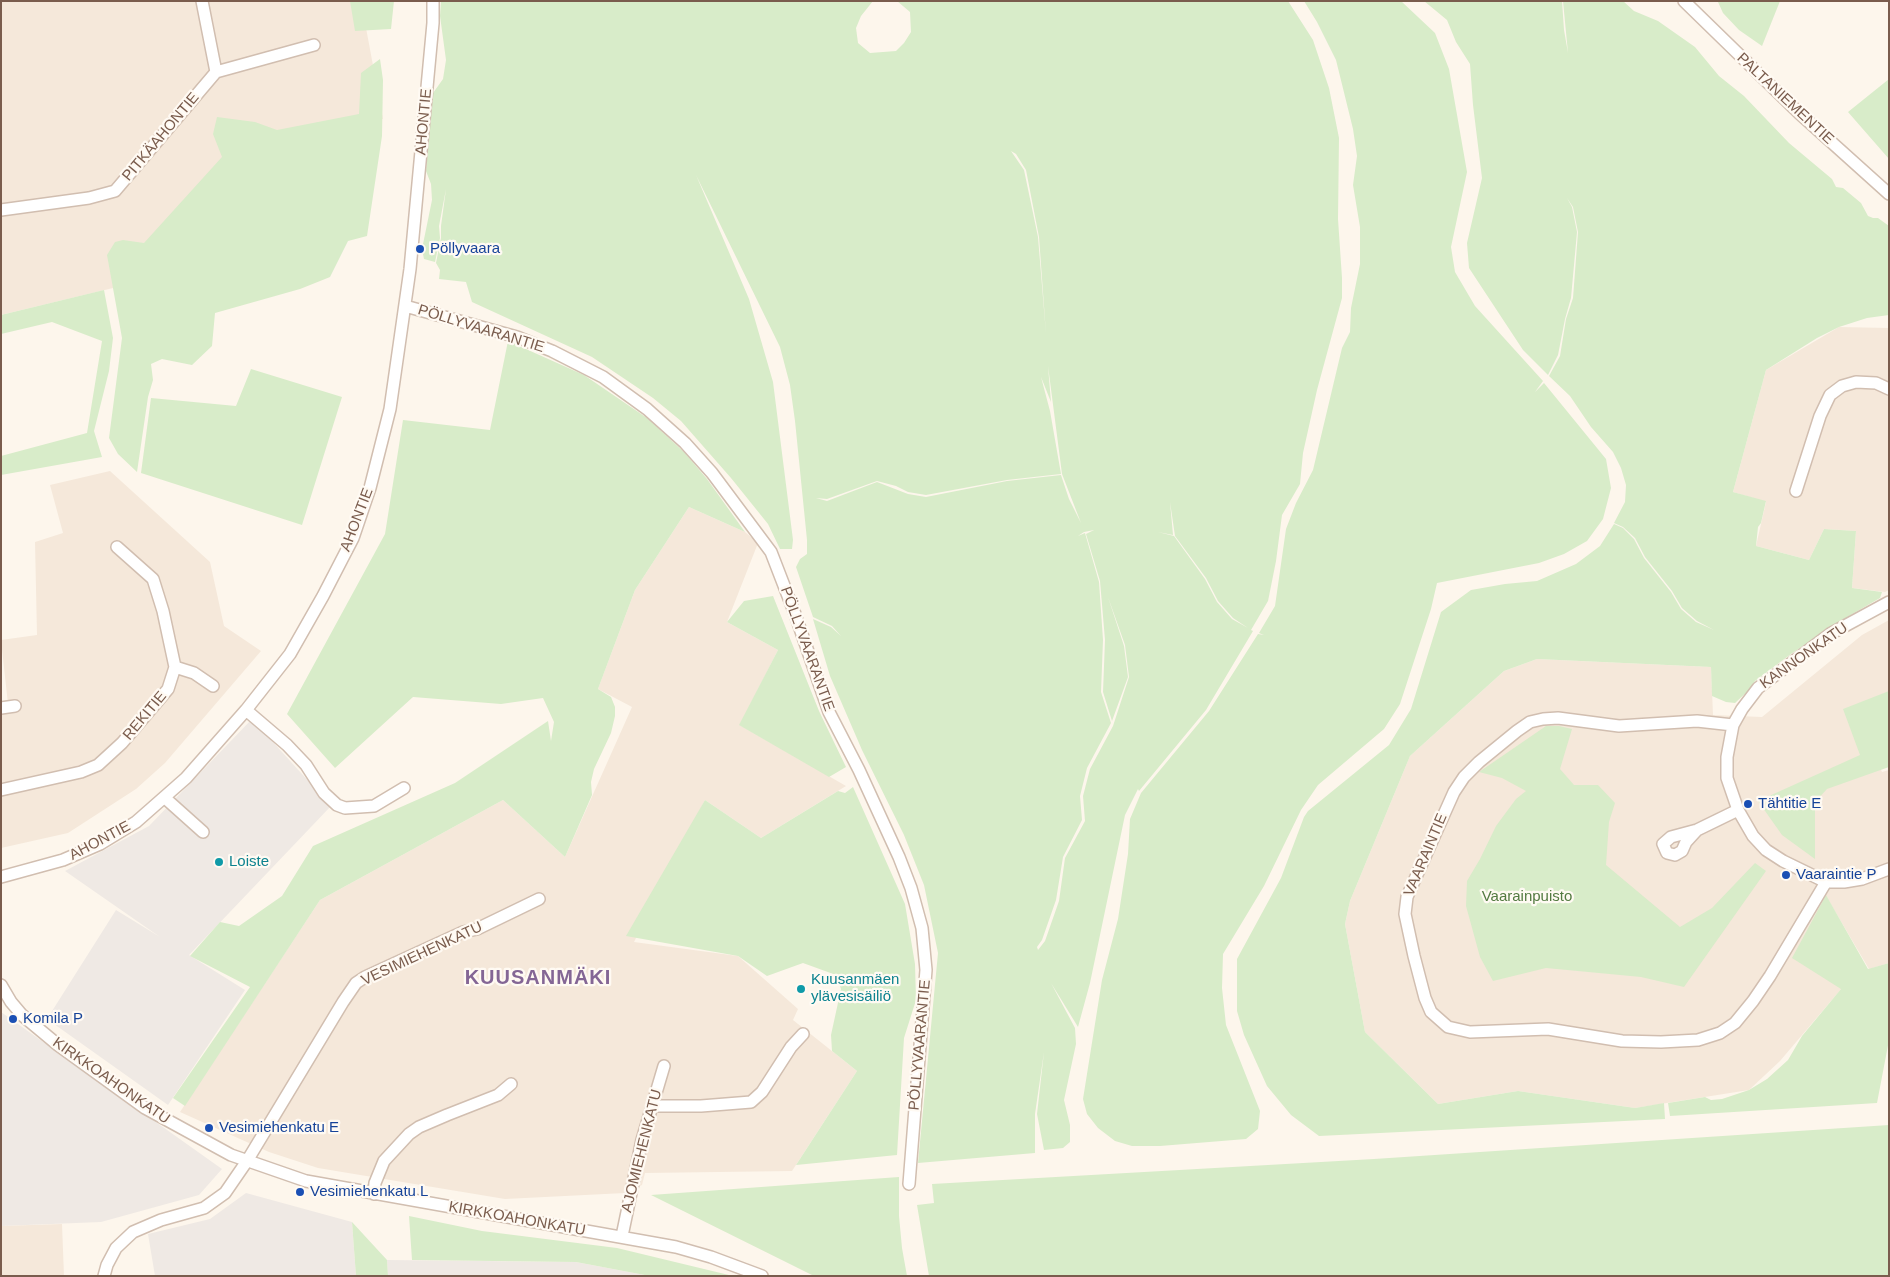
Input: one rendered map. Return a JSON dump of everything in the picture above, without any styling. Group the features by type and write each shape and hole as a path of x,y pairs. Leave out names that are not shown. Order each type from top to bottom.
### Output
{"street":[{"path":"202,1 216,72 314,45"},
{"name":"AHONTIE","path":"1,876 63,860 100,844 136,822 165,798 203,760 246,710 298,642 353,538 370,488 390,409 405,306 432,33 433,1"},
{"name":"PALTANIEMENTIE","path":"1684,1 1806,120 1889,194"},
{"name":"PITKÄAHONTIE","path":"1,210 89,198 115,192 216,72"},
{"name":"PÖLLYVAARANTIE","path":"405,306 517,337 603,377 647,409 685,443 712,473 771,552 829,712 859,770 899,857 911,888 922,928 926,970 909,1184"},
{"path":"1796,491 1820,416 1830,395 1842,386 1856,382 1876,383 1889,389"},
{"path":"117,547 153,579 164,611 175,667 194,673 213,686"},
{"name":"KANNONKATU","path":"1889,602 1830,634 1758,688 1742,709 1733,725 1726,757 1727,778 1738,810 1753,836 1766,850 1783,861 1826,882 1862,879 1889,869"},
{"name":"REKITIE","path":"1,790 81,772 98,764 122,743 163,696 168,689 175,667"},
{"path":"1,708 15,706"},
{"path":"246,710 287,745 306,765 324,793 337,805 345,808 374,806 404,788"},
{"name":"VAARAINTIE","path":"1733,725 1697,721 1619,726 1558,718 1542,718 1530,722 1479,762 1464,777 1454,792 1407,897 1405,914 1412,948 1425,998 1432,1012 1448,1026 1470,1032 1548,1028 1622,1041 1661,1042 1698,1040 1720,1033 1734,1024 1753,1001 1826,882"},
{"path":"165,798 203,832"},
{"path":"1697,830 1738,810"},
{"name":"VESIMIEHENKATU","path":"104,1276 112,1256 126,1238 144,1226 204,1208 225,1193 247,1161 356,983 414,954 463,932 476,929 539,899"},
{"name":"KIRKKOAHONKATU","path":"1,986 22,1015 58,1045 145,1108 230,1155 306,1181 676,1247 711,1257 762,1276"},
{"path":"652,1106 701,1106 751,1102 762,1092 791,1047 803,1034"},
{"name":"AJOMIEHENKATU","path":"622,1236 642,1140 664,1066"},
{"path":"374,1194 375,1183 384,1161 409,1134 418,1127 446,1114 498,1096 510,1084"}],"shaded area":[{"path":"1,1 361,1 383,119 259,140 138,282 1,315"},
{"path":"1839,327 1889,328 1889,590 1885,592 1852,588 1856,531 1824,529 1809,560 1756,546 1766,502 1733,492 1766,370"},
{"path":"110,471 210,562 224,626 261,651 165,763 136,789 68,833 1,848 1,705 8,704 1,640 37,635 35,542 63,533 50,485"},
{"path":"689,507 745,532 758,543 727,622 778,650 740,725 846,786 761,838 705,800 634,942 738,956 798,1009 793,1020 857,1071 792,1171 645,1173 642,1185 625,1193 505,1199 318,1168 269,1152 180,1112 320,900 503,800 565,857 632,707 598,689 635,590"},
{"path":"1889,620 1889,699 1855,713 1882,772 1889,770 1889,963 1869,969 1826,896 1842,988 1780,1061 1749,1090 1635,1108 1518,1091 1438,1104 1365,1032 1345,924 1350,901 1410,756 1504,671 1537,659 1711,667 1713,715 1762,717 1862,635"},
{"path":"252,719 331,806 189,955 245,990 168,1105 47,1019 116,910 160,937 65,871 149,826"},
{"path":"1,1012 222,1169 199,1195 101,1222 1,1226"},
{"path":"246,1193 352,1222 356,1276 155,1276 148,1234 210,1219"},
{"path":"62,1224 64,1276 1,1276 1,1226"},
{"path":"387,1260 576,1262 650,1276 388,1276"}],"green space":[{"path":"350,1 394,1 391,29 355,31"},
{"path":"441,1 873,1 861,16 856,28 858,43 870,53 896,51 911,32 910,12 897,1 1288,1 1313,40 1329,88 1339,138 1338,219 1342,298 1317,390 1303,453 1300,484 1282,515 1268,601 1251,630 1253,631 1206,710 1139,791 1138,789 1125,815 1090,983 1078,1027 1051,983 1075,1028 1076,1044 1064,1100 1070,1125 1070,1142 1063,1148 1044,1150 1037,1114 1044,1052 1035,1114 1035,1153 918,1163 938,953 924,885 904,835 862,750 830,676 813,619 831,627 841,636 832,626 813,617 796,567 800,559 807,554 807,540 790,385 780,347 696,175 749,299 773,382 793,540 792,549 780,549 768,524 731,478 681,421 653,398 592,357 472,302 466,282 439,279 440,270 436,263 441,238 446,189 435,262 424,259 422,249 432,200 431,184 426,171 433,93 443,79 446,60 440,16","holes":["1011,151 1016,154 1026,170 1039,237 1046,334 1038,237 1024,170","1048,366 1062,474 1081,523 1069,499 1061,475 1007,481 926,497 908,494 877,482 827,501 816,498 827,499 877,481 896,486 908,492 926,495 1007,480 1061,474 1050,411 1041,377 1051,402","1170,502 1175,536 1206,578 1218,601 1233,618 1248,628 1232,619 1217,602 1205,579 1174,536 1158,532 1173,535","1094,530 1086,534 1100,581 1105,640 1103,692 1112,721 1128,677 1124,646 1108,597 1125,645 1129,677 1113,726 1090,769 1083,796 1085,821 1065,858 1059,901 1045,941 1038,950 1037,947 1042,940 1056,900 1063,857 1082,820 1080,796 1087,768 1111,723 1101,692 1103,640 1099,582 1085,533 1078,536 1084,532"]},
{"path":"1304,1 1401,1 1435,33 1449,69 1467,172 1451,247 1455,272 1475,306 1543,381 1535,392 1544,383 1606,459 1611,488 1603,519 1587,541 1564,554 1539,563 1437,583 1431,609 1400,704 1384,729 1318,785 1301,810 1264,886 1223,954 1222,988 1226,1025 1260,1111 1258,1129 1246,1139 1160,1146 1132,1146 1115,1141 1098,1128 1087,1114 1083,1099 1102,980 1118,919 1128,854 1130,819 1141,793 1209,711 1258,634 1264,635 1259,633 1275,606 1286,529 1296,503 1313,470 1342,348 1350,332 1351,308 1360,264 1360,227 1353,185 1357,156 1353,129 1336,60"},
{"path":"1424,1 1562,1 1568,53 1563,1 1623,1 1634,11 1658,21 1695,47 1719,76 1744,96 1789,143 1832,179 1836,187 1843,188 1861,203 1868,216 1878,218 1889,226 1889,315 1867,318 1839,327 1817,338 1766,370 1733,492 1766,501 1761,523 1758,527 1756,546 1809,560 1824,529 1856,531 1852,588 1882,592 1880,598 1835,624 1791,654 1755,681 1750,689 1735,703 1726,702 1712,696 1711,667 1537,659 1504,671 1410,756 1350,901 1345,924 1365,1032 1438,1104 1518,1091 1635,1108 1664,1103 1665,1119 1319,1136 1291,1115 1267,1086 1244,1035 1237,1011 1237,959 1281,878 1304,817 1308,811 1389,745 1411,709 1441,612 1471,590 1537,581 1576,564 1600,546 1614,524 1623,528 1634,539 1644,558 1671,592 1681,609 1696,622 1714,630 1697,621 1682,608 1672,591 1645,557 1635,538 1623,527 1614,523 1625,502 1626,485 1621,468 1613,452 1591,427 1570,396 1549,376 1560,356 1566,319 1573,298 1578,232 1573,207 1567,198 1572,207 1577,232 1571,298 1565,319 1558,355 1548,375 1523,350 1469,268 1467,243 1482,178 1470,64 1456,42 1447,20"},
{"path":"1780,1 1762,46 1739,30 1723,13 1718,2"},
{"path":"380,59 383,80 382,136 367,236 348,241 330,277 300,289 215,313 212,346 192,365 162,359 151,364 153,380 148,397 137,472 118,454 109,438 122,338 107,255 115,242 123,240 144,243 222,157 213,134 217,117 255,122 277,130 359,114 361,73"},
{"path":"1889,79 1889,159 1848,112"},
{"path":"104,290 113,338 109,371 94,431 102,457 1,475 1,456 87,433 102,341 52,322 1,334 1,315"},
{"path":"508,341 584,375 647,418 684,452 707,479 745,532 689,507 635,590 598,689 611,697 615,707 611,733 594,769 591,782 592,795 565,857 503,800 320,900 185,1106 173,1098 250,987 190,956 220,922 239,926 282,896 313,846 455,783 548,721 551,741 554,722 543,698 501,704 413,697 335,768 287,714 385,534 403,420 490,430"},
{"path":"251,369 342,397 302,525 141,473 151,398 236,406"},
{"path":"773,596 819,711 846,767 829,777 739,725 778,650 727,622 744,601"},
{"path":"1889,691 1889,767 1827,789 1815,802 1815,859 1782,835 1758,801 1860,755 1843,709"},
{"name":"Vaarainpuisto","path":"1546,726 1572,729 1560,769 1574,785 1598,785 1615,803 1609,822 1606,865 1680,927 1712,908 1755,863 1766,871 1684,987 1641,977 1546,968 1493,981 1480,957 1466,906 1467,881 1496,826 1516,799 1526,791 1502,778 1479,772"},
{"path":"853,787 905,904 915,964 916,1000 904,1038 897,1155 796,1165 857,1071 832,1051 831,1035 841,989 836,975 803,963 767,976 738,956 626,936 705,800 761,838 838,791 845,793"},
{"path":"1826,895 1868,969 1889,963 1889,1040 1877,1103 1670,1116 1668,1103 1705,1097 1711,1100 1722,1099 1749,1090 1767,1079 1788,1060 1802,1036 1841,989 1792,958"},
{"path":"1889,1125 1889,1276 929,1276 917,1205 934,1203 932,1184 1374,1159"},
{"path":"899,1177 899,1216 907,1276 814,1276 651,1195"},
{"path":"409,1216 482,1231 617,1248 733,1276 650,1276 576,1262 412,1260"},
{"path":"352,1222 387,1260 388,1276 356,1276"}],"place":[{"name":"Pöllyvaara","path":"420,249"},
{"name":"Tähtitie E","path":"1748,804"},
{"name":"Loiste","path":"219,862"},
{"name":"Vaaraintie P","path":"1786,875"},
{"name":"Kuusanmäen ylävesisäiliö","path":"801,989"},
{"name":"Komila P","path":"13,1019"},
{"name":"Vesimiehenkatu E","path":"209,1128"},
{"name":"Vesimiehenkatu L","path":"300,1192"}],"district":[{"name":"KUUSANMÄKI","path":"538,978"}]}
